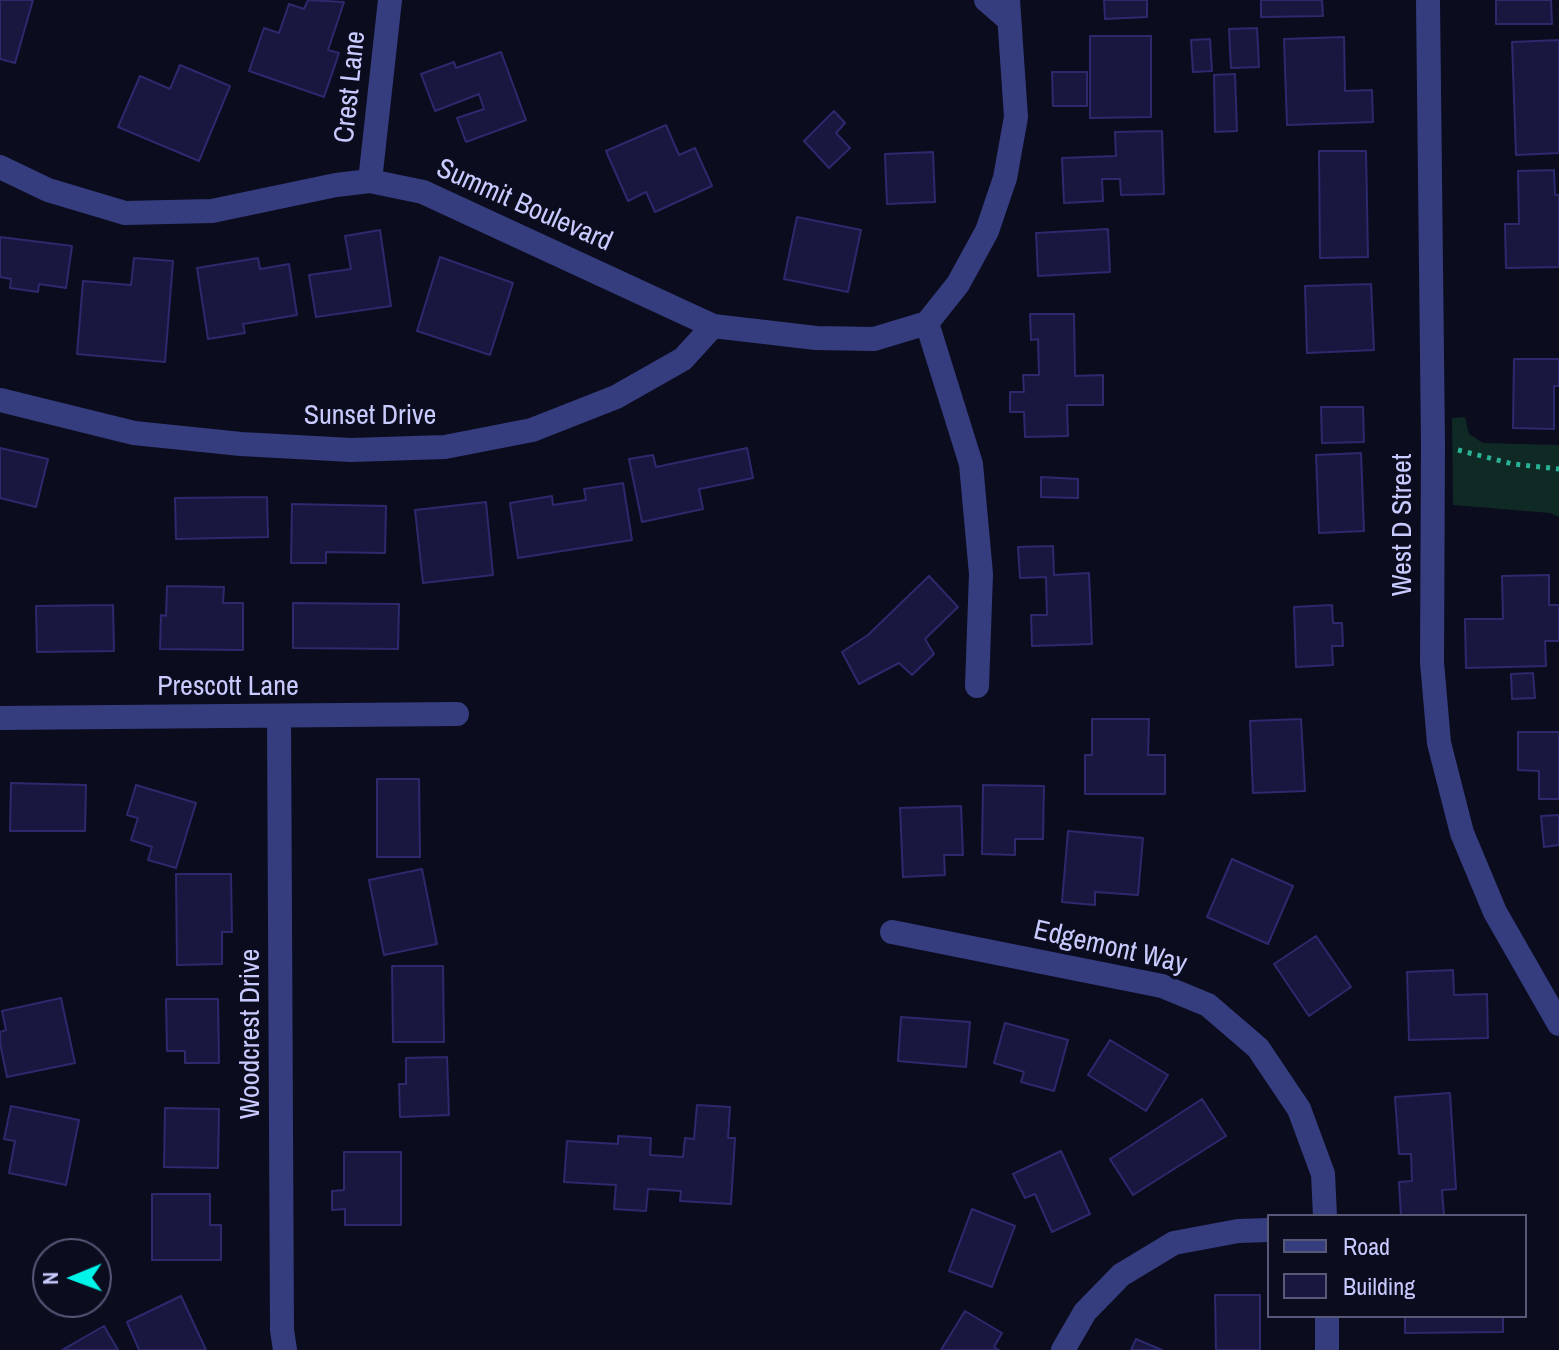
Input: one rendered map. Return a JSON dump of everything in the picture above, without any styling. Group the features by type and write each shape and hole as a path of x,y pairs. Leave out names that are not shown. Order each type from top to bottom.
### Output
{"street":[{"name":"Crest Lane","path":"370,181 390,0"},
{"path":"977,686 981,574 971,464 927,323 958,284 987,231 1005,178 1016,117 1008,10 986,0"},
{"name":"West D Street","path":"1428,0 1432,662 1439,743 1462,833 1495,912 1559,1024"},
{"name":"Summit Boulevard","path":"0,167 48,190 125,213 212,211 336,185 370,181 423,192 713,326 816,338 874,339 927,323"},
{"name":"Sunset Drive","path":"0,400 134,433 351,450 445,447 532,430 616,397 683,359 713,326"},
{"name":"Prescott Lane","path":"0,718 457,714"},
{"name":"Woodcrest Drive","path":"279,717 282,1314 285,1350"},
{"name":"Edgemont Way","path":"892,932 1162,986 1208,1005 1258,1048 1299,1109 1323,1174 1325,1214"},
{"path":"1063,1350 1085,1312 1121,1275 1174,1243 1267,1230"},
{"path":"1327,1318 1327,1350"}],"path":[{"path":"1433,444 1513,464 1559,469"}],"green space":[{"path":"1465,417 1469,434 1483,443 1559,445 1559,517 1550,513 1453,505 1452,418"}],"building":[{"path":"0,0 33,0 15,63 0,59"},
{"path":"308,0 344,2 328,50 339,53 324,97 249,71 264,28 279,33 289,4 304,9"},
{"path":"1104,0 1147,0 1147,17 1105,19"},
{"path":"1261,0 1322,0 1323,16 1261,17"},
{"path":"1496,0 1551,0 1552,24 1496,24"},
{"path":"1257,28 1259,67 1231,68 1229,29"},
{"path":"1090,36 1151,36 1151,117 1090,118"},
{"path":"1344,37 1345,91 1372,90 1373,122 1287,125 1284,39"},
{"path":"1210,39 1212,71 1193,72 1191,40"},
{"path":"1559,40 1559,153 1516,155 1512,42"},
{"path":"501,52 526,120 466,142 457,118 484,109 479,94 435,111 421,74 454,62 456,68"},
{"path":"180,65 230,86 199,161 118,127 140,76 170,89"},
{"path":"1052,72 1087,72 1087,106 1053,106"},
{"path":"1235,74 1237,131 1215,132 1214,75"},
{"path":"834,111 845,123 836,133 850,148 829,168 804,141"},
{"path":"666,125 679,155 695,148 712,186 655,212 646,192 628,201 606,151"},
{"path":"1162,131 1164,194 1121,195 1120,179 1102,179 1103,201 1064,203 1062,158 1116,156 1115,132"},
{"path":"1319,151 1366,151 1368,257 1320,258"},
{"path":"933,152 935,202 887,204 885,154"},
{"path":"1554,170 1555,195 1559,195 1559,267 1506,268 1505,224 1519,224 1518,171"},
{"path":"797,217 861,230 848,292 784,279"},
{"path":"1108,229 1110,272 1038,276 1036,233"},
{"path":"380,230 391,306 316,317 309,275 351,269 345,236"},
{"path":"0,237 72,246 66,288 39,284 38,292 10,288 11,279 0,277"},
{"path":"440,257 513,283 490,355 417,331"},
{"path":"134,258 173,261 165,362 77,354 83,281 131,285"},
{"path":"258,258 260,269 289,264 297,315 243,324 245,333 208,339 197,268"},
{"path":"1371,284 1374,350 1307,353 1305,286"},
{"path":"1030,314 1074,314 1075,376 1103,375 1103,405 1067,405 1068,436 1025,437 1024,412 1010,412 1010,392 1024,392 1023,375 1039,375 1038,339 1031,340"},
{"path":"1514,359 1559,359 1559,386 1554,386 1554,429 1513,428"},
{"path":"1321,407 1363,407 1364,442 1322,443"},
{"path":"0,448 48,459 36,507 0,498"},
{"path":"747,448 753,478 699,489 703,509 642,522 629,459 653,455 656,467"},
{"path":"1361,453 1364,531 1319,533 1316,455"},
{"path":"1041,477 1078,479 1078,498 1041,497"},
{"path":"623,483 632,540 518,558 510,503 552,496 553,505 586,500 584,489"},
{"path":"267,497 268,537 176,539 175,498"},
{"path":"486,502 493,575 423,583 415,510"},
{"path":"292,504 386,506 385,553 326,552 326,563 291,563"},
{"path":"1053,546 1054,575 1089,573 1092,644 1032,646 1031,615 1047,615 1046,577 1020,578 1018,547"},
{"path":"1549,575 1549,605 1559,605 1559,641 1545,641 1546,666 1466,668 1465,619 1503,619 1502,576"},
{"path":"929,576 958,607 925,639 934,654 912,675 899,663 859,684 842,652 868,635"},
{"path":"167,586 224,587 223,603 243,603 243,650 160,649 161,615 166,616"},
{"path":"293,603 399,604 398,649 293,648"},
{"path":"113,605 114,651 37,652 36,606"},
{"path":"1332,605 1333,623 1342,623 1343,646 1332,646 1333,665 1296,667 1294,607"},
{"path":"1533,673 1535,698 1512,699 1511,674"},
{"path":"1092,719 1149,719 1148,755 1165,755 1165,794 1085,794 1085,755 1092,755"},
{"path":"1301,719 1305,791 1253,793 1250,721"},
{"path":"1518,732 1559,732 1559,799 1539,799 1539,771 1518,770"},
{"path":"377,779 419,779 420,857 377,857"},
{"path":"11,783 86,785 85,831 10,831"},
{"path":"136,785 196,803 176,868 148,860 152,847 131,840 138,818 127,815"},
{"path":"983,785 1044,786 1043,839 1015,839 1015,855 982,854"},
{"path":"961,806 963,855 944,855 945,875 903,877 900,808"},
{"path":"1559,815 1559,845 1544,847 1541,816"},
{"path":"1068,831 1143,838 1138,895 1095,892 1095,905 1062,902"},
{"path":"1232,859 1293,886 1268,944 1207,917"},
{"path":"422,869 437,944 384,955 369,880"},
{"path":"176,874 231,874 232,932 222,932 222,964 177,965"},
{"path":"1316,936 1351,987 1309,1016 1274,964"},
{"path":"392,966 443,966 444,1042 393,1042"},
{"path":"1453,970 1454,995 1487,994 1488,1038 1409,1040 1407,972"},
{"path":"61,998 75,1063 7,1077 0,1043 0,1032 6,1030 2,1011"},
{"path":"166,999 218,999 219,1063 185,1063 185,1051 167,1051"},
{"path":"901,1017 970,1022 966,1067 898,1061"},
{"path":"1005,1023 1068,1040 1054,1091 1021,1082 1024,1072 994,1063"},
{"path":"1110,1040 1168,1075 1146,1111 1088,1075"},
{"path":"447,1057 449,1115 400,1117 399,1084 406,1084 406,1058"},
{"path":"1450,1093 1456,1189 1442,1190 1444,1214 1401,1214 1399,1182 1412,1181 1411,1154 1399,1154 1395,1097"},
{"path":"1202,1099 1226,1136 1133,1195 1110,1159"},
{"path":"697,1105 730,1107 728,1138 735,1138 731,1204 680,1201 681,1191 648,1189 646,1211 614,1209 616,1185 564,1182 567,1141 618,1144 618,1136 651,1138 650,1155 683,1157 685,1138 694,1139"},
{"path":"11,1106 79,1120 66,1185 9,1173 15,1141 4,1139"},
{"path":"165,1108 219,1109 218,1168 164,1167"},
{"path":"1061,1151 1090,1214 1052,1232 1035,1194 1025,1198 1013,1174"},
{"path":"344,1152 401,1152 401,1225 345,1225 345,1209 332,1210 332,1191 344,1190"},
{"path":"152,1194 210,1194 210,1225 221,1225 221,1260 152,1260"},
{"path":"972,1209 1015,1226 992,1287 949,1271"},
{"path":"1215,1295 1260,1295 1260,1350 1216,1350"},
{"path":"181,1296 206,1350 139,1350 127,1322"},
{"path":"965,1311 1002,1333 994,1347 999,1350 941,1350"},
{"path":"1405,1318 1503,1318 1503,1332 1405,1333"},
{"path":"104,1326 118,1350 62,1350"},
{"path":"1136,1339 1162,1350 1131,1350"}]}
